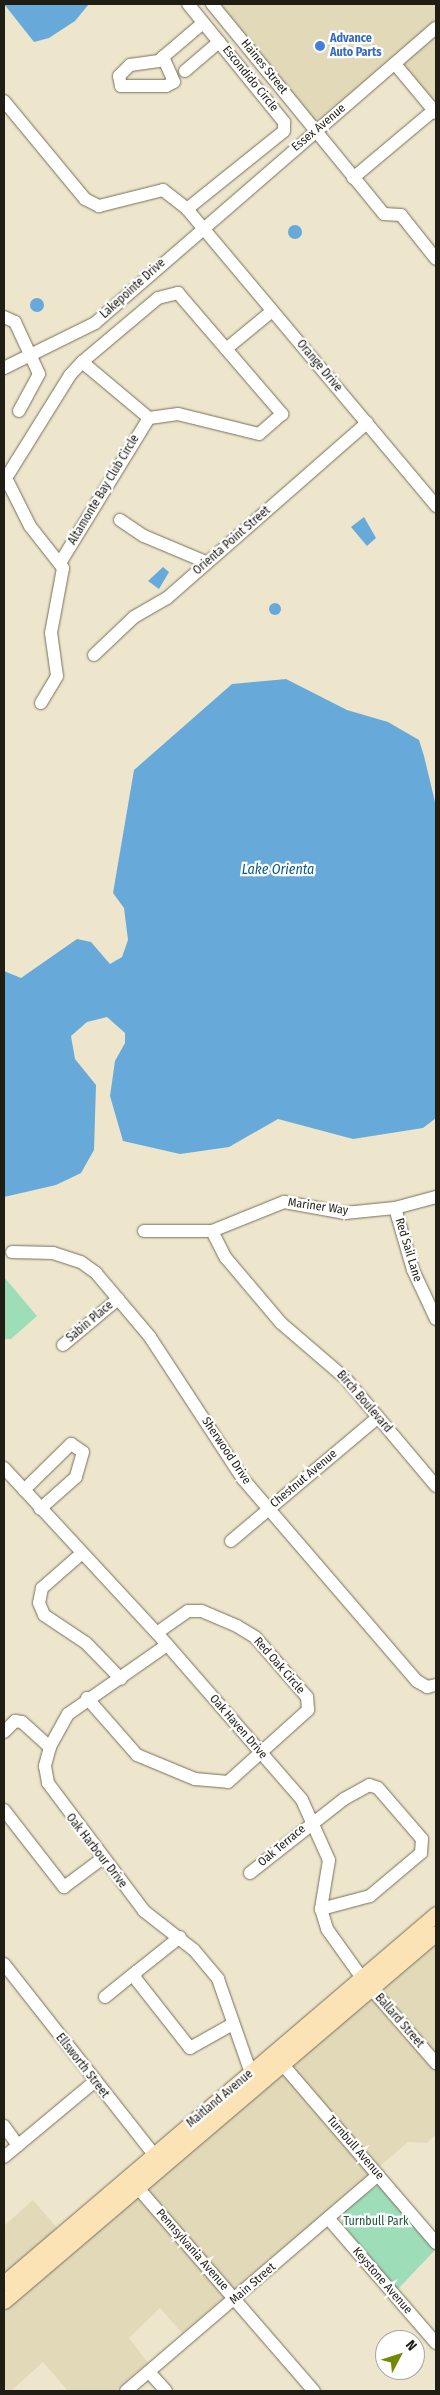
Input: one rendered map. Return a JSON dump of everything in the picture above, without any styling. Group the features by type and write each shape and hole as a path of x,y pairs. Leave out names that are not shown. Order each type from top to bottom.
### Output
{"main road":[{"name":"Maitland Avenue","path":"4,2283 133,2182 367,1983 436,1914"},
{"name":"Maitland Avenue","path":"367,1983 436,1933"},
{"name":"Maitland Avenue","path":"159,2160 251,2073 278,2059"},
{"name":"Maitland Avenue","path":"4,2301 133,2182"}],"street":[{"name":"Escondido Circle","path":"187,209 284,131 284,122 274,108 188,4"},
{"name":"Haines Street","path":"212,4 314,132 384,214 401,215 436,259"},
{"path":"163,58 203,22"},
{"name":"Essex Avenue","path":"201,228 314,132 399,68 436,28"},
{"path":"185,71 219,42"},
{"path":"353,178 435,111 399,68"},
{"path":"4,101 84,199 99,206 163,190 187,209 201,228"},
{"name":"Orange Drive","path":"201,228 436,506"},
{"name":"Lakepointe Drive","path":"4,368 32,352 96,323 201,228"},
{"path":"60,563 30,526 6,478 32,429 82,362 168,292 178,293 282,414 259,434 178,414 149,418 82,362"},
{"path":"226,349 272,311"},
{"path":"4,317 15,322 32,352 39,374 19,411"},
{"name":"Altamonte Bay Club Circle","path":"40,703 57,676 51,633 60,563 149,418"},
{"name":"Orienta Point Street","path":"94,655 206,562 367,423"},
{"path":"120,520 144,536 206,562"},
{"name":"Mariner Way","path":"144,1231 212,1231 284,1202 344,1213 395,1208 436,1197"},
{"name":"Red Sail Lane","path":"395,1208 413,1270 436,1319"},
{"name":"Birch Boulevard","path":"212,1231 226,1258 281,1322 345,1378 436,1486"},
{"name":"Sherwood Drive","path":"12,1252 53,1253 81,1262 118,1298 150,1337 243,1479 431,1686"},
{"name":"Sabin Place","path":"63,1345 118,1298"},
{"name":"Chestnut Avenue","path":"231,1541 378,1418"},
{"path":"24,1490 71,1444 83,1452 76,1477 40,1509"},
{"name":"Oak Haven Drive","path":"4,1468 80,1554 157,1632 260,1752 314,1820 329,1860 321,1909 327,1929 367,1983"},
{"path":"80,1554 42,1588 39,1603 44,1615 86,1643 121,1679"},
{"name":"Red Oak Circle","path":"157,1632 188,1611 201,1611 256,1637 307,1697 308,1710 260,1752"},
{"name":"Oak Harbour Drive","path":"167,1645 121,1679 87,1698 68,1714 50,1747 45,1766 48,1783 103,1858 151,1918 180,1937 218,1980 231,2024 243,2044 251,2073"},
{"path":"87,1698 137,1755 195,1779 228,1782 260,1752"},
{"path":"4,1732 15,1721 22,1722 50,1747"},
{"name":"Oak Terrace","path":"250,1873 314,1820 369,1785 378,1788 422,1839 422,1853 370,1896 321,1909"},
{"path":"4,1810 64,1888 103,1858"},
{"path":"105,1997 180,1937"},
{"name":"Ellsworth Street","path":"4,1964 94,2082 159,2160"},
{"path":"136,1972 135,1978 149,1999 190,2048 231,2024"},
{"name":"Ballard Street","path":"367,1983 436,2064"},
{"name":"Turnbull Avenue","path":"278,2059 436,2243"},
{"path":"4,2157 94,2082"},
{"path":"4,2126 18,2145"},
{"name":"Main Street","path":"126,2391 235,2300 378,2175"},
{"name":"Pennsylvania Avenue","path":"133,2182 314,2391"},
{"name":"Keystone Avenue","path":"328,2218 436,2343"},
{"path":"149,2372 166,2391"}],"shaded area":[{"path":"218,4 436,4 436,22 315,125"},
{"path":"436,33 436,105 401,64"},
{"path":"436,1940 436,2056 378,1989"},
{"path":"371,1995 436,2071 436,2134 427,2143 408,2142 378,2168 289,2065"},
{"path":"282,2071 371,2174 233,2290 144,2188"},
{"path":"137,2195 226,2297 182,2333 160,2308 129,2338 148,2363 115,2391 68,2391 43,2362 11,2391 4,2391 4,2312"},
{"path":"33,2200 57,2228 4,2275 4,2226"}],"green space":[{"path":"4,1277 37,1316 11,1339 4,1339"},
{"name":"Turnbull Park","path":"380,2184 436,2249 397,2290 342,2223 344,2210"}],"water":[{"path":"4,4 89,4 75,21 49,38 34,42"},
{"path":"295,225 300,227 302,232 300,237 295,239 290,237 288,232 290,227"},
{"path":"37,298 42,300 44,305 42,310 37,312 32,310 30,305 32,300"},
{"path":"364,517 376,538 367,546 351,527"},
{"path":"163,567 169,572 159,589 148,581"},
{"path":"275,603 281,609 275,615 269,609"},
{"name":"Lake Orienta","path":"286,679 347,710 388,722 419,740 436,806 436,1118 423,1128 353,1139 278,1119 229,1147 180,1154 123,1141 110,1096 115,1061 125,1043 125,1033 107,1017 87,1022 71,1036 75,1059 96,1085 94,1150 81,1173 56,1185 4,1197 4,971 21,978 77,939 91,942 110,964 122,957 128,940 124,908 113,893 134,770 232,684"}],"place":[{"name":"Advance Auto Parts","path":"320,46"}]}
